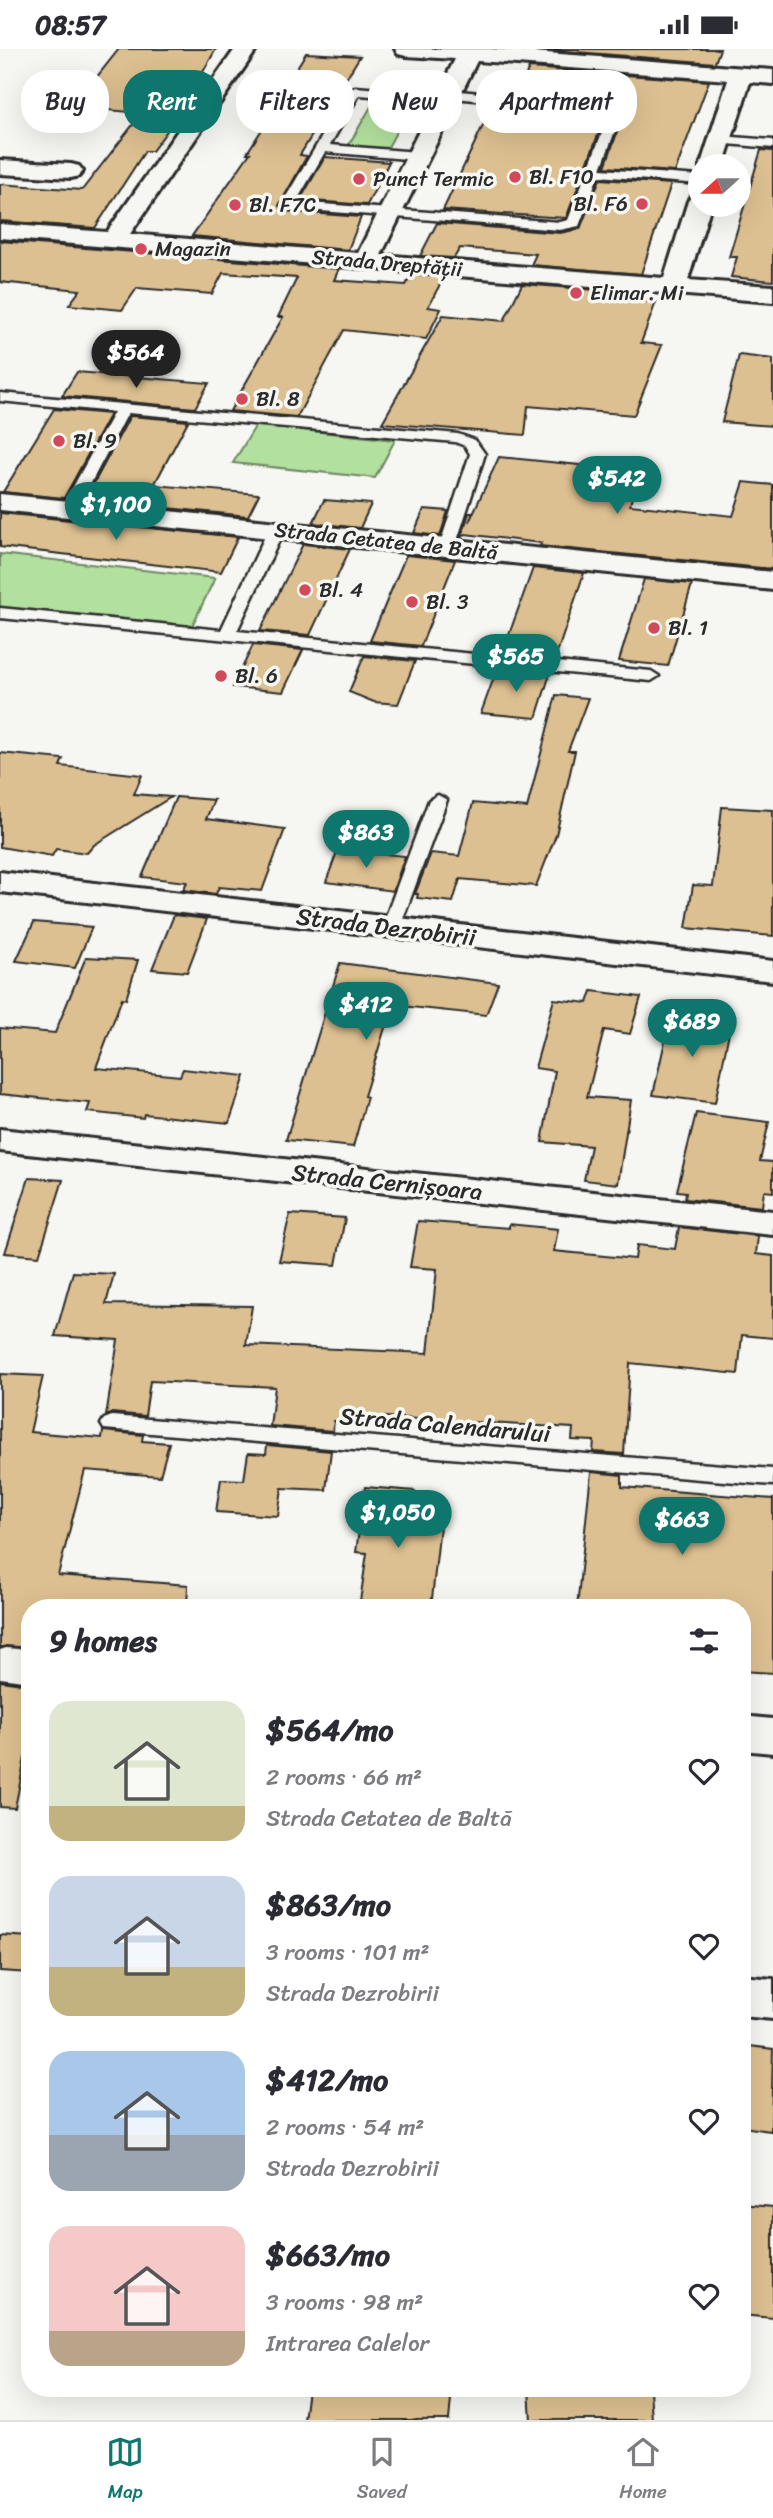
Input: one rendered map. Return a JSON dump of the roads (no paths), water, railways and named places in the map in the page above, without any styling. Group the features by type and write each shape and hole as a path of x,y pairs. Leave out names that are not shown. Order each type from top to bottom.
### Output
{"street":[{"path":"114,240 246,49"},
{"path":"406,49 773,76"},
{"path":"461,70 469,54"},
{"path":"715,154 741,74"},
{"path":"366,261 430,133"},
{"path":"0,167 71,171"},
{"path":"674,286 695,217"},
{"name":"Strada Dreptății","path":"0,231 773,294"},
{"name":"Strada Cetatea de Baltă","path":"0,502 773,581"},
{"name":"Strada Dezrobirii","path":"0,882 773,971"},
{"name":"Strada Cernișoara","path":"0,1140 773,1223"},
{"path":"751,1734 773,1736"},
{"path":"751,1997 773,1999"}],"lane":[{"path":"368,92 355,91 288,205 568,226 574,223 617,109 462,97"},
{"path":"720,140 773,143"},
{"path":"322,148 418,156"},
{"path":"595,172 688,179"},
{"path":"0,397 458,438 470,443 478,454 447,547"},
{"path":"69,509 123,408"},
{"path":"227,635 276,530"},
{"path":"0,613 651,676"},
{"path":"391,927 438,800"},
{"name":"Strada Calendarului","path":"112,1425 773,1478"}],"place":[{"name":"Bl. F10","path":"515,177"},
{"name":"Punct Termic","path":"359,179"},
{"name":"Bl. F6","path":"642,204"},
{"name":"Bl. F7C","path":"235,205"},
{"name":"Magazin","path":"141,249"},
{"name":"Elimar. Mi","path":"576,293"},
{"name":"Bl. 8","path":"242,399"},
{"name":"Bl. 9","path":"59,441"},
{"name":"Bl. 4","path":"305,590"},
{"name":"Bl. 3","path":"412,602"},
{"name":"Bl. 1","path":"654,628"},
{"name":"Bl. 6","path":"221,676"}]}
